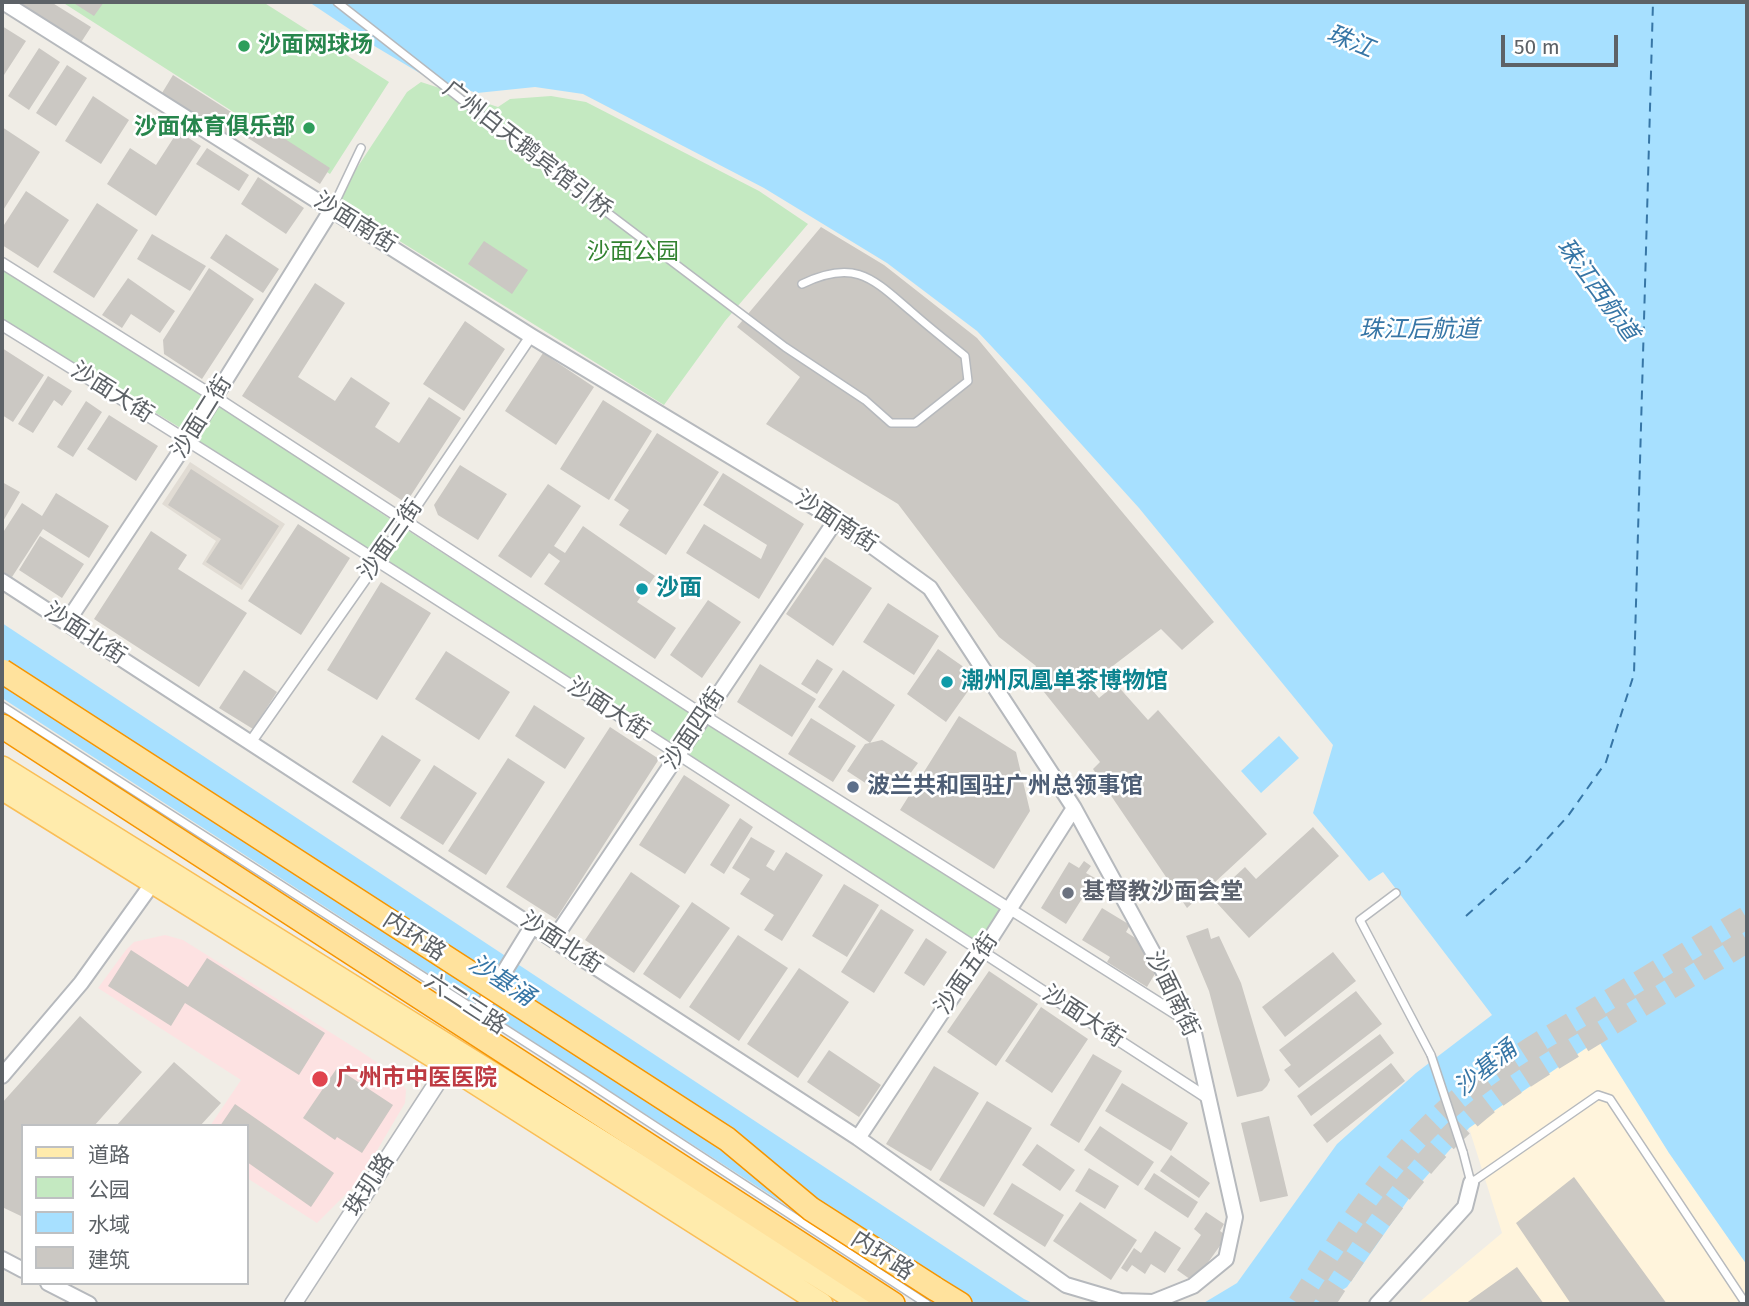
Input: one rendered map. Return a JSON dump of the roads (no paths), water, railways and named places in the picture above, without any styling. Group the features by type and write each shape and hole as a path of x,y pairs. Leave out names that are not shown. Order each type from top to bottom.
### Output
{"highway":[{"name":"内环路","path":"2,671 727,1139 811,1209 960,1304"},
{"name":"内环路","path":"2,728 893,1304"}],"main road":[{"name":"六二三路","path":"2,767 862,1304"},
{"path":"2,789 449,1066 822,1304"}],"street":[{"name":"沙面南街","path":"3,2 530,335 836,520 930,588 1074,808 1192,1024 1235,1217 1226,1259 1193,1286 1153,1302 1120,1301"},
{"name":"沙面二街","path":"67,622 188,440 332,209"},
{"name":"沙面大街","path":"2,263 215,397 703,715 1192,1024"},
{"name":"沙面大街","path":"2,325 188,440 677,753 1210,1099"},
{"name":"沙面三街","path":"250,742 405,522 530,335"},
{"name":"沙面四街","path":"554,939 836,520"},
{"name":"沙面北街","path":"2,581 858,1138 1066,1285 1120,1301"},
{"name":"沙面五街","path":"858,1138 1074,808"},
{"path":"2,1076 81,982 152,884"},
{"path":"480,1011 533,925"},
{"name":"珠玑路","path":"293,1304 449,1066"},
{"path":"1377,1304 1465,1207 1471,1183"},
{"path":"2,1259 21,1269"},
{"path":"52,1285 89,1304"}],"lane":[{"name":"广州白天鹅宾馆引桥","path":"337,2 559,176 785,347 865,400 891,423 915,423 968,381 965,356 881,284 859,274 837,272 820,276 802,285"},
{"path":"332,209 361,148"},
{"name":"六二三路","path":"2,706 480,1011 927,1304"},
{"path":"1396,893 1360,920 1431,1055 1471,1183 1598,1095 1610,1099 1746,1304"}],"water":[{"name":"珠江后航道","path":"309,2 1747,2 1747,1265 1669,1153 1598,1040 1469,1128 1417,1187 1347,1287 1321,1304 1202,1304 1237,1283 1337,1144 1416,1073 1492,1015 1383,872 1369,881 1313,813 1333,745 1139,508 1026,383 977,331 887,263 764,188 583,94 535,87 477,93 428,78"},
{"name":"沙基涌","path":"2,623 1035,1304 939,1304 2,698"},
{"path":"1279,736 1299,758 1261,793 1241,771"}],"tunnel":[{"path":"1299,1304 1387,1175 1428,1127 1451,1106 1518,1057 1747,917"},
{"path":"1323,1304 1370,1233 1405,1188 1442,1145 1477,1112 1542,1066 1747,941"}],"place":[{"name":"沙面网球场","path":"244,46"},
{"name":"沙面体育俱乐部","path":"309,128"},
{"name":"沙面","path":"642,589"},
{"name":"潮州凤凰单茶博物馆","path":"947,682"},
{"name":"波兰共和国驻广州总领事馆","path":"853,787"},
{"name":"基督教沙面会堂","path":"1068,893"},
{"name":"广州市中医医院","path":"320,1079"}],"water label":[{"name":"珠江","path":"1350,42"},
{"name":"珠江西航道","path":"1597,290"}],"park label":[{"name":"沙面公园","path":"633,253"}]}
